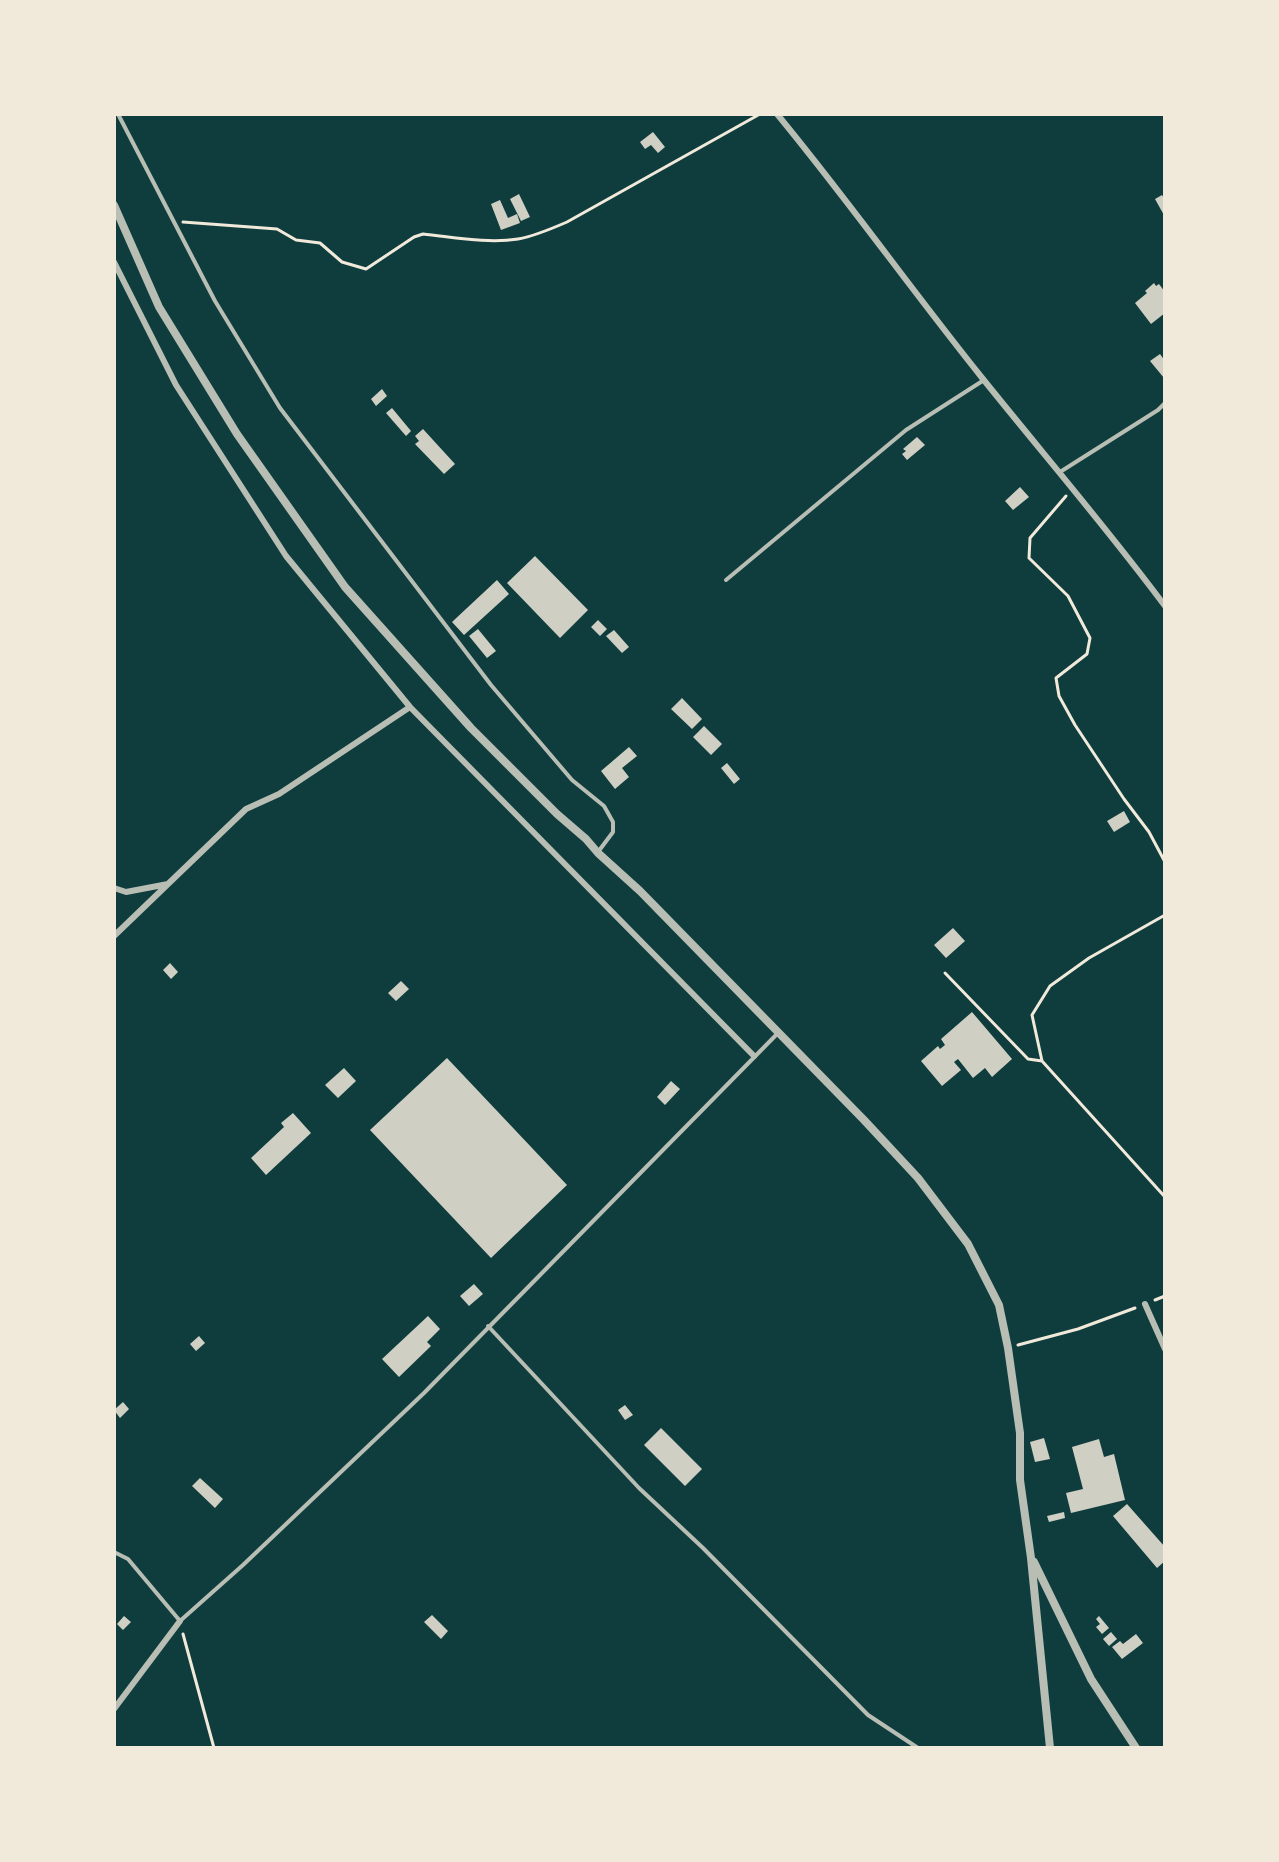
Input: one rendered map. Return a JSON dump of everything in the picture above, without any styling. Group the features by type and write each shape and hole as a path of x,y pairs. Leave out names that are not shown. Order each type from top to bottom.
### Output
{"street":[{"path":"777,114 984,380 1073,488 1165,606"},
{"path":"114,205 159,307 237,434 345,587 471,728 557,814 586,838 598,853 640,891 918,1178 968,1245 999,1305 1008,1348 1020,1433 1020,1480 1031,1558 1050,1748"},
{"path":"114,262 176,385 286,556 410,707 754,1056"},
{"path":"114,936 246,809 279,794 410,707"},
{"path":"114,888 126,892 168,884"},
{"path":"1145,1304 1165,1349"},
{"path":"1031,1558 1091,1679 1136,1748"},
{"path":"114,1709 180,1621"}],"lane":[{"path":"118,114 220,310 280,408 491,685 572,780 604,806 613,822 613,832 598,853"},
{"path":"726,580 906,430 984,380"},
{"path":"1060,472 1158,410 1165,403"},
{"path":"114,1552 128,1559 180,1621 243,1565 424,1393 778,1033"},
{"path":"488,1326 639,1488 703,1548 868,1715 918,1748"}],"path":[{"path":"173,222 278,229 294,239 323,245 345,263 368,269 414,237 423,234 505,240 519,239 548,231 760,114"},
{"path":"1073,488 1029,538 1029,558 1068,596 1090,638 1087,654 1056,678 1059,696 1081,735 1149,832 1165,862"},
{"path":"1165,915 1089,958 1050,986 1032,1015 1042,1060 1165,1197"},
{"path":"945,973 1028,1059 1042,1060"},
{"path":"1008,1348 1078,1329 1165,1296"},
{"path":"180,1621 214,1748"}],"building":[{"path":"653,132 665,147 658,153 651,145 645,149 640,142"},
{"path":"519,194 530,217 521,221 510,199"},
{"path":"1162,195 1165,200 1165,217 1155,199"},
{"path":"500,200 508,218 517,214 520,223 501,230 491,204"},
{"path":"1154,283 1156,286 1159,284 1165,292 1165,313 1151,324 1135,303 1147,293 1145,291"},
{"path":"1160,354 1165,361 1164,378 1150,361"},
{"path":"382,389 387,396 376,406 371,399"},
{"path":"392,408 411,431 406,436 386,413"},
{"path":"423,429 455,464 444,474 415,444 419,441 415,436"},
{"path":"917,437 925,445 907,460 902,454 906,451 903,449"},
{"path":"1020,487 1029,497 1013,510 1005,501"},
{"path":"535,556 588,610 560,638 507,583"},
{"path":"497,580 509,594 464,635 452,622"},
{"path":"598,620 607,629 600,636 591,627"},
{"path":"478,629 496,651 487,658 469,636"},
{"path":"614,630 629,647 622,653 606,636"},
{"path":"682,698 702,719 692,729 671,709"},
{"path":"704,726 722,744 711,755 693,737"},
{"path":"629,747 637,756 622,768 629,777 615,789 601,771"},
{"path":"727,763 740,779 734,784 721,768"},
{"path":"1124,811 1130,822 1114,832 1107,821"},
{"path":"953,928 965,941 946,958 934,945"},
{"path":"170,963 178,972 171,979 163,970"},
{"path":"401,981 409,989 396,1001 388,993"},
{"path":"972,1012 1012,1059 992,1077 985,1068 973,1078 958,1059 954,1062 961,1070 942,1086 921,1061 938,1046 940,1049 945,1045 941,1039"},
{"path":"447,1058 567,1185 491,1258 370,1130"},
{"path":"344,1068 356,1081 338,1098 325,1085"},
{"path":"671,1081 680,1089 665,1105 657,1097"},
{"path":"293,1113 311,1133 266,1175 251,1158 284,1127 281,1123"},
{"path":"474,1284 483,1294 469,1306 460,1296"},
{"path":"428,1316 440,1329 427,1342 431,1346 399,1377 382,1359"},
{"path":"199,1336 205,1343 196,1351 190,1344"},
{"path":"123,1402 129,1409 120,1418 114,1410"},
{"path":"625,1405 633,1415 625,1420 618,1410"},
{"path":"661,1428 702,1469 685,1486 644,1445"},
{"path":"1044,1438 1050,1459 1035,1462 1030,1442"},
{"path":"1099,1439 1104,1457 1114,1454 1125,1500 1071,1513 1066,1493 1083,1489 1072,1447"},
{"path":"200,1478 223,1499 215,1508 192,1486"},
{"path":"1127,1504 1165,1547 1165,1561 1157,1568 1113,1516"},
{"path":"1064,1512 1065,1518 1049,1522 1047,1516"},
{"path":"432,1615 448,1631 441,1639 424,1622"},
{"path":"124,1616 131,1622 123,1630 117,1624"},
{"path":"1099,1616 1109,1628 1102,1634 1096,1627 1100,1624 1096,1619"},
{"path":"1111,1632 1117,1639 1109,1646 1103,1639"},
{"path":"1136,1634 1143,1643 1122,1659 1112,1647 1120,1641 1123,1644"}]}
